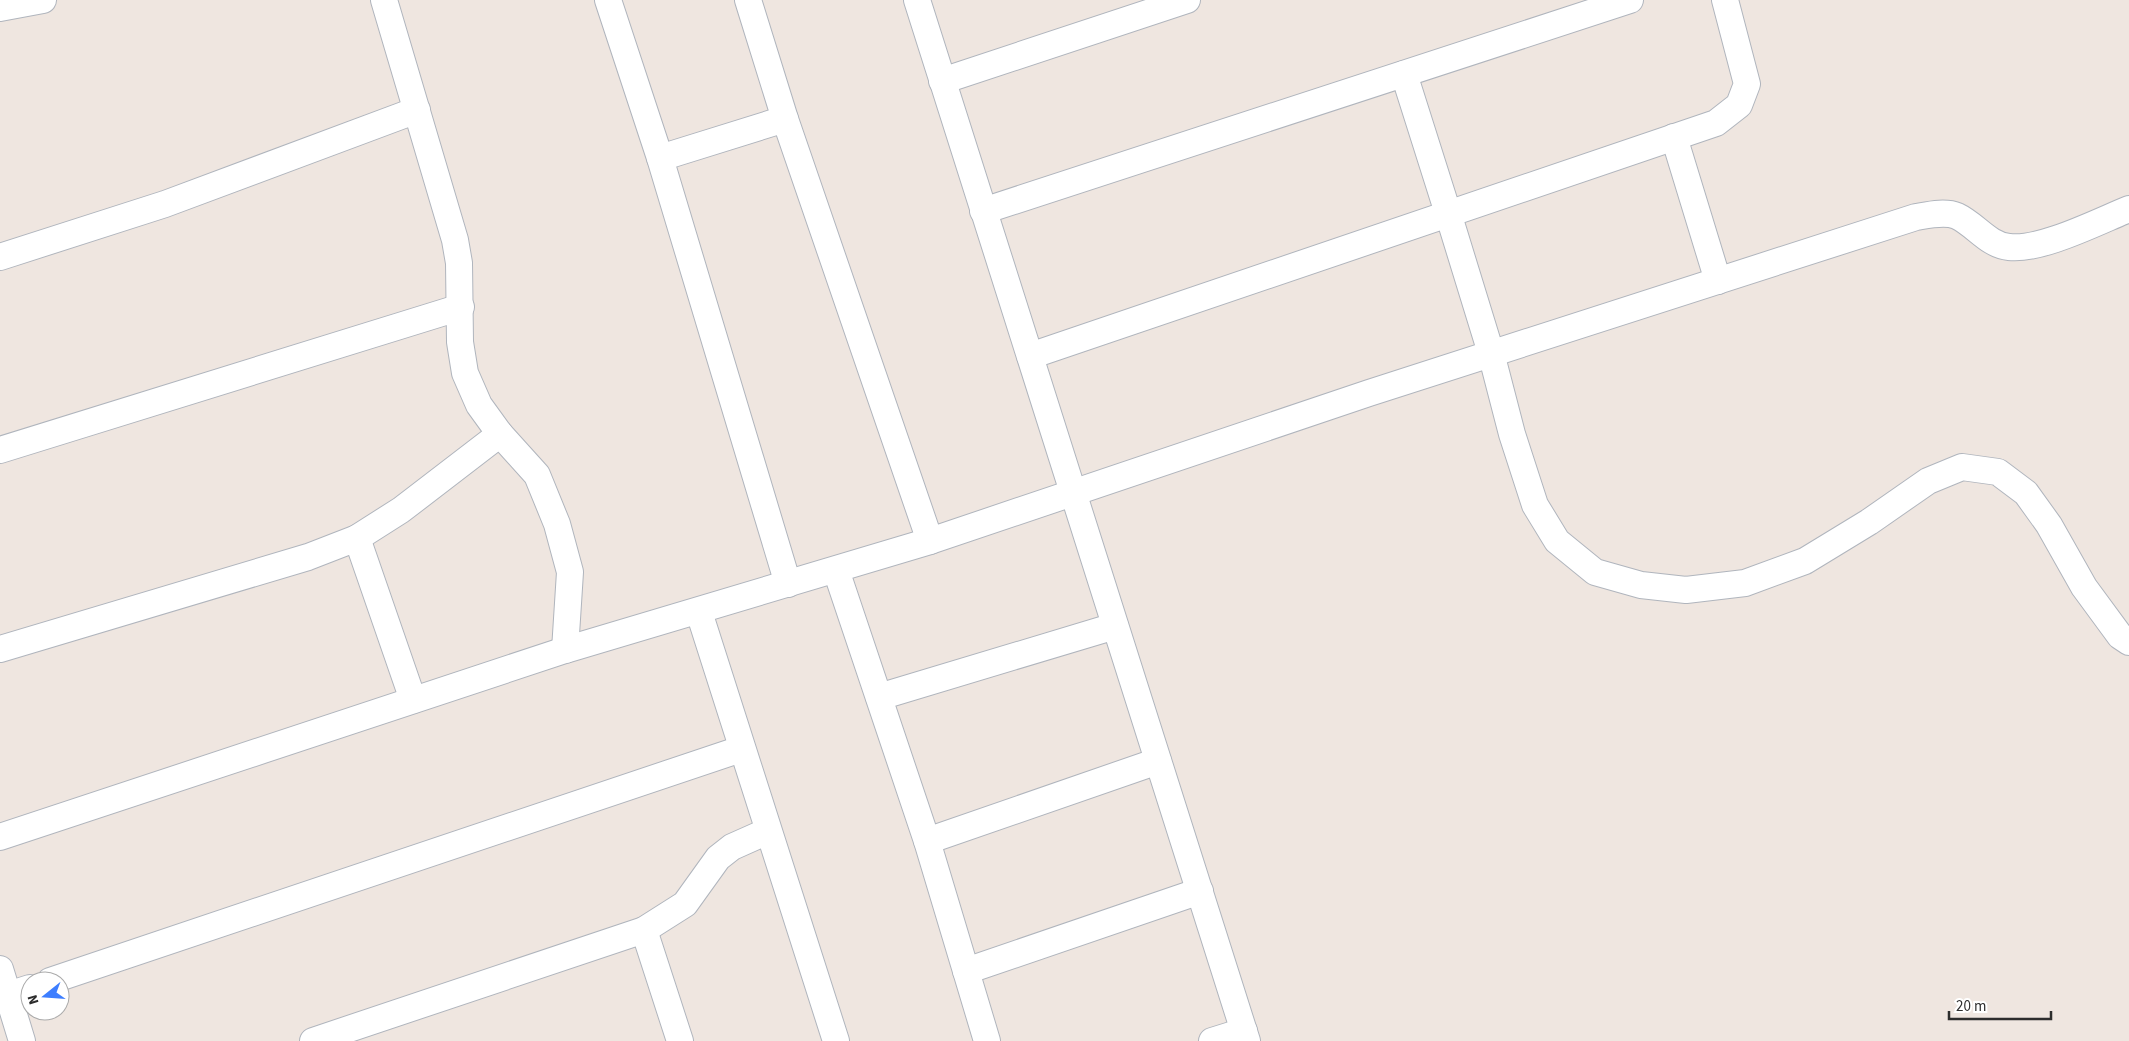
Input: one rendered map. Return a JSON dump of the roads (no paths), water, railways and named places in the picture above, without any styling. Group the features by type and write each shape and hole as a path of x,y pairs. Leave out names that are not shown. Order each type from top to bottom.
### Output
{"street":[{"path":"0,8 43,0"},
{"path":"384,0 455,240 459,262 460,342 465,373 479,405 500,434 537,475 557,524 570,572 565,650"},
{"path":"608,0 660,158 788,584"},
{"path":"748,0 785,119 930,541"},
{"path":"917,0 1246,1036 1212,1041"},
{"path":"942,81 1187,0"},
{"path":"984,211 1630,0"},
{"path":"1030,356 1716,122 1739,106 1747,84 1725,0"},
{"path":"1404,74 1491,353 1512,434 1535,505 1557,541 1595,572 1640,586 1686,590 1745,583 1805,561 1869,522 1928,481 1962,467 1998,472 2026,493 2049,525 2084,587 2120,636 2129,642"},
{"path":"0,257 164,204 417,110"},
{"path":"660,158 785,119"},
{"path":"1674,137 1718,281"},
{"path":"0,837 565,650 699,612 930,541 1491,353 1916,217 1941,214 1957,216 1990,240 2009,247 2036,245 2129,209"},
{"path":"0,450 461,307"},
{"path":"0,650 308,557 358,538 401,510 500,434"},
{"path":"358,538 413,700"},
{"path":"836,570 928,841 987,1041"},
{"path":"699,612 741,749 836,1041"},
{"path":"879,697 1115,626"},
{"path":"70,974 741,749"},
{"path":"928,841 1158,761"},
{"path":"312,1041 644,930 686,904 718,858 732,847 768,831"},
{"path":"966,971 1200,891"},
{"path":"644,930 680,1041"},
{"path":"0,969 19,991 22,1041"}]}
